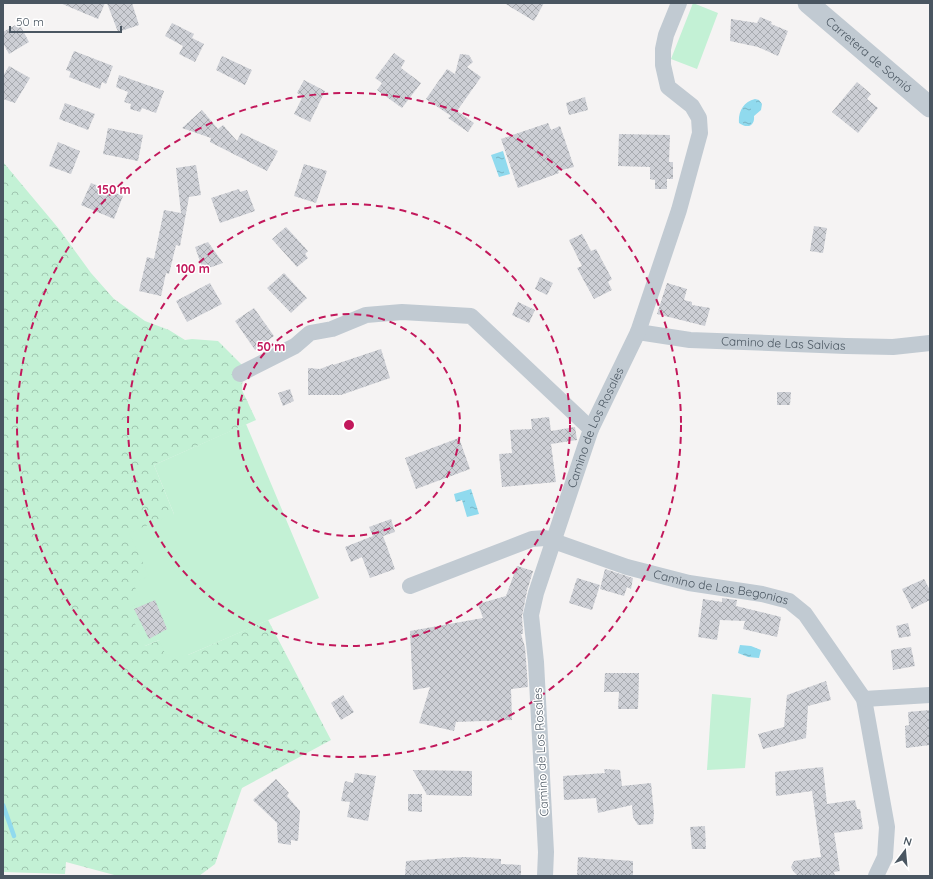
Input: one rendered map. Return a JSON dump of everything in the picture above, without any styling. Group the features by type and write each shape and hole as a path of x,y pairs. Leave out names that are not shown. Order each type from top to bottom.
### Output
{"street":[{"name":"Camino de Los Rosales","path":"545,876 546,852 536,662 531,615 536,593 591,429 638,332 679,210 700,133 699,118 692,106 668,87 663,65 663,49 666,35 679,3"},
{"name":"Carretera de Somió","path":"808,3 930,107"},
{"path":"240,374 295,346 310,333 332,329 366,315 402,312 471,316 591,429"},
{"name":"Camino de Las Salvias","path":"638,332 690,340 846,346 893,347 930,343"},
{"name":"Camino de Las Begonias","path":"410,586 532,539 545,538 627,567 689,584 762,594 789,601 805,614 864,699 888,827 885,857 876,876"},
{"path":"864,699 930,695"}],"green space":[{"path":"693,3 718,13 697,69 671,59"},
{"path":"3,162 59,229 91,273 114,299 145,321 169,330 185,340 192,339 218,341 243,366 242,390 256,420 154,465 174,514 149,577 142,602 145,646 159,640 188,655 268,620 331,740 242,788 215,864 199,876 118,876 66,862 65,874 3,872"},
{"path":"246,424 319,598 188,655 167,658 159,640 145,646 128,608 142,602 133,583 149,576 129,533 174,514 154,465"},
{"path":"712,694 751,698 745,768 707,770"}],"water":[{"path":"755,99 759,100 762,104 761,110 754,116 753,122 750,126 742,125 739,123 740,111 747,102"},
{"path":"503,151 510,174 499,177 491,155"},
{"path":"471,489 479,514 467,517 462,500 456,502 454,494"},
{"path":"740,645 751,646 761,650 759,658 748,657 738,653"}],"building":[{"path":"60,3 105,3 98,19"},
{"path":"107,3 132,3 139,25 118,32"},
{"path":"504,3 544,3 534,21"},
{"path":"760,17 772,22 771,24 788,31 778,56 758,47 730,41 731,19 757,23"},
{"path":"19,23 29,42 9,54 3,43 3,32"},
{"path":"172,23 194,34 192,38 204,44 195,62 179,54 183,46 165,36"},
{"path":"74,51 113,66 106,84 102,82 100,89 69,77 71,72 66,70"},
{"path":"394,53 405,61 401,68 421,83 402,108 377,90 382,83 375,78"},
{"path":"460,54 469,55 473,62 467,67 481,77 457,111 474,123 468,132 448,118 451,116 426,99 447,69 455,74"},
{"path":"222,56 252,70 245,85 216,70"},
{"path":"9,66 30,78 15,103 3,99 3,76"},
{"path":"119,75 164,91 156,113 142,108 140,112 130,109 131,104 124,102 128,92 116,87"},
{"path":"304,80 325,91 310,122 294,114 303,96 297,93"},
{"path":"857,82 871,94 867,99 878,108 858,133 832,112"},
{"path":"585,97 588,110 569,115 566,103"},
{"path":"65,103 95,114 88,130 59,119"},
{"path":"202,110 218,129 223,125 237,141 241,133 278,151 267,171 210,142 211,138 182,128"},
{"path":"548,123 551,130 560,126 574,167 558,171 559,173 518,188 501,139"},
{"path":"108,128 143,135 138,161 103,154"},
{"path":"619,134 670,135 669,162 673,162 673,179 667,179 667,189 655,189 655,180 650,179 650,167 618,166"},
{"path":"58,142 80,151 71,174 49,166"},
{"path":"304,164 327,171 316,203 294,196"},
{"path":"196,165 201,195 189,197 180,246 176,245 169,274 166,273 161,296 139,291 147,257 154,259 164,210 181,213 176,168"},
{"path":"91,183 123,196 114,219 81,205"},
{"path":"239,189 240,192 247,190 255,211 220,223 211,198"},
{"path":"814,226 827,228 823,253 810,251"},
{"path":"286,227 308,251 305,254 308,258 297,267 272,239"},
{"path":"582,234 591,251 596,249 612,279 608,282 612,290 594,299 577,268 582,266 569,240"},
{"path":"208,242 223,263 203,270 195,247"},
{"path":"284,273 307,298 291,313 267,288"},
{"path":"540,277 553,283 547,295 535,289"},
{"path":"210,283 222,304 187,322 176,301"},
{"path":"667,283 687,289 684,300 692,302 692,305 710,308 705,326 657,314"},
{"path":"518,302 535,310 529,323 512,315"},
{"path":"254,308 274,336 255,350 235,321"},
{"path":"381,349 390,378 341,395 308,395 308,368 320,369"},
{"path":"290,389 294,401 283,406 278,393"},
{"path":"777,392 791,392 790,405 777,405"},
{"path":"549,417 551,431 575,427 577,440 551,444 556,482 502,487 499,454 512,453 510,430 532,429 531,419"},
{"path":"459,438 470,469 416,489 405,458"},
{"path":"391,519 395,532 383,536 395,569 370,578 362,557 351,562 345,547 373,536 369,527"},
{"path":"517,566 533,571 522,616 523,634 521,634 525,647 528,687 511,689 512,720 456,722 454,731 419,723 430,687 413,690 410,631 483,618 478,604 506,596"},
{"path":"605,569 633,578 631,589 627,587 624,596 600,589"},
{"path":"577,578 600,585 592,610 569,603"},
{"path":"924,579 930,590 930,600 912,609 902,589"},
{"path":"722,598 737,600 736,606 781,617 777,637 743,629 745,621 720,620 717,640 698,637 703,599 722,602"},
{"path":"155,600 167,629 149,639 134,609"},
{"path":"908,623 911,636 899,638 896,626"},
{"path":"911,647 915,666 893,670 891,650"},
{"path":"605,673 639,673 638,709 618,709 619,692 604,692"},
{"path":"826,681 831,700 808,706 806,738 763,749 758,734 784,727 787,695"},
{"path":"343,695 354,712 341,720 331,703"},
{"path":"930,710 930,745 906,748 905,726 909,725 908,712"},
{"path":"823,767 827,804 855,800 857,809 860,809 863,829 834,833 840,871 834,872 835,876 798,876 791,867 794,861 821,857 812,791 776,796 775,772"},
{"path":"604,769 620,770 622,786 651,783 654,813 653,824 638,825 633,817 632,805 598,813 596,798 564,800 563,776 605,773"},
{"path":"413,770 472,771 472,796 427,795"},
{"path":"355,773 376,776 368,821 347,817 350,802 341,801 345,781 353,783"},
{"path":"276,779 289,793 287,796 300,811 298,841 291,840 291,845 278,843 277,823 253,800"},
{"path":"408,794 422,794 422,812 408,811"},
{"path":"705,826 706,849 692,849 690,827"},
{"path":"464,857 501,859 501,864 521,865 521,876 405,876 406,861"},
{"path":"578,857 633,861 633,876 577,876"}],"waterway":[{"path":"3,805 14,836"}]}
